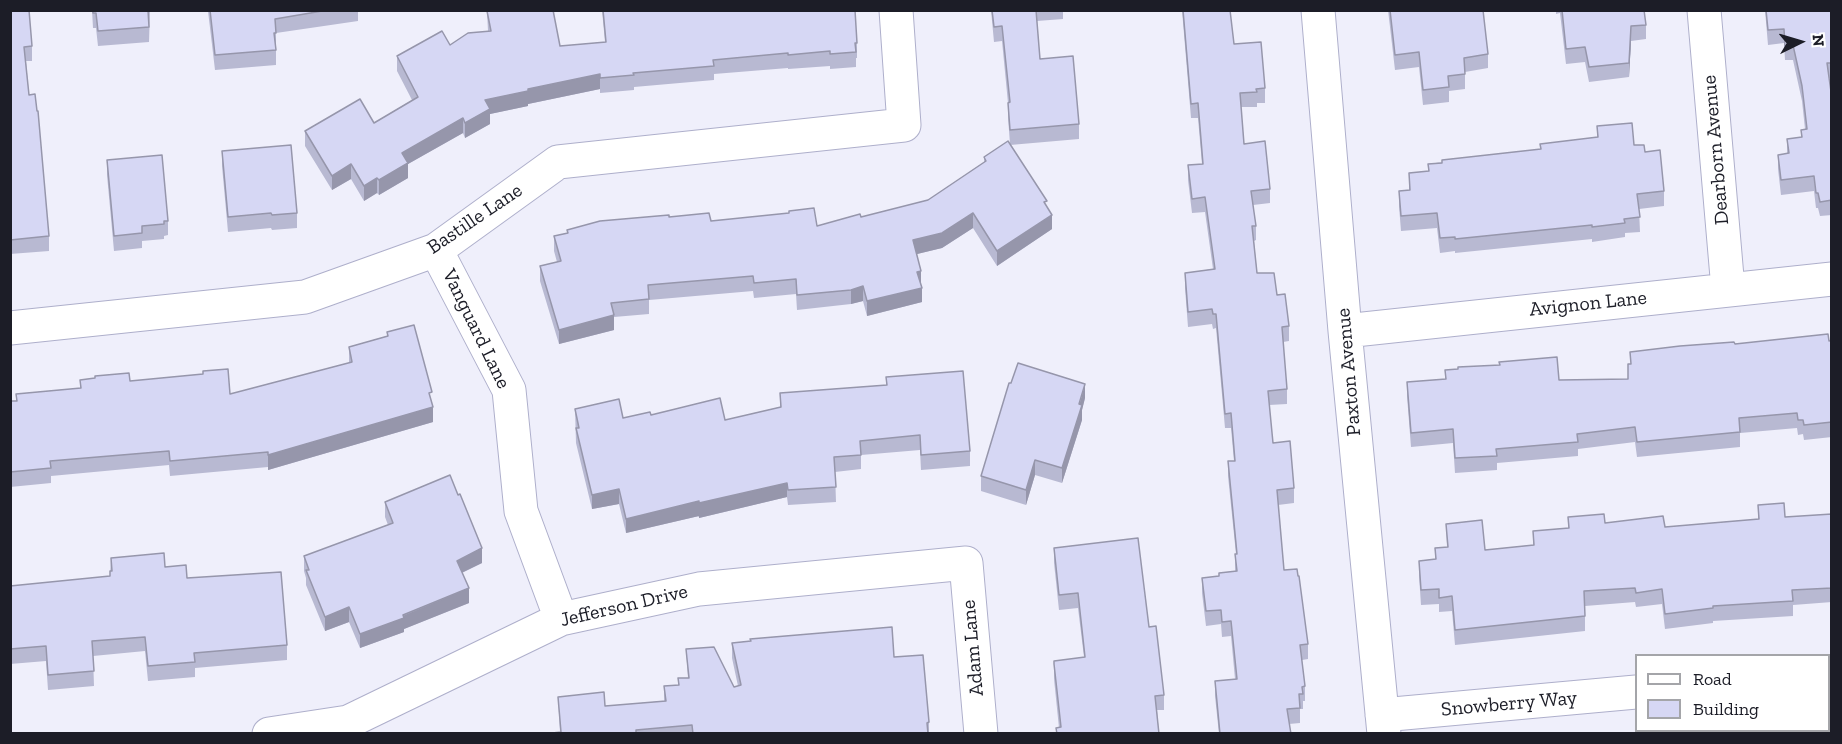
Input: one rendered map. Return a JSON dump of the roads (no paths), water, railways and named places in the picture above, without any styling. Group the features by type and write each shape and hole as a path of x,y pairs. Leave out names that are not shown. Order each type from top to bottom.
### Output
{"street":[{"name":"Bastille Lane","path":"10,328 305,297 436,250 558,162 904,125 896,10"},
{"name":"Paxton Avenue","path":"1318,10 1345,331 1383,724"},
{"name":"Dearborn Avenue","path":"1704,10 1728,289"},
{"name":"Vanguard Lane","path":"436,250 509,390 521,511 561,619"},
{"name":"Avignon Lane","path":"1345,331 1832,279"},
{"name":"Jefferson Drive","path":"269,734 348,728 561,619 699,589 966,564"},
{"name":"Adam Lane","path":"966,564 981,734"},
{"name":"Snowberry Way","path":"1383,724 1635,692"}]}
